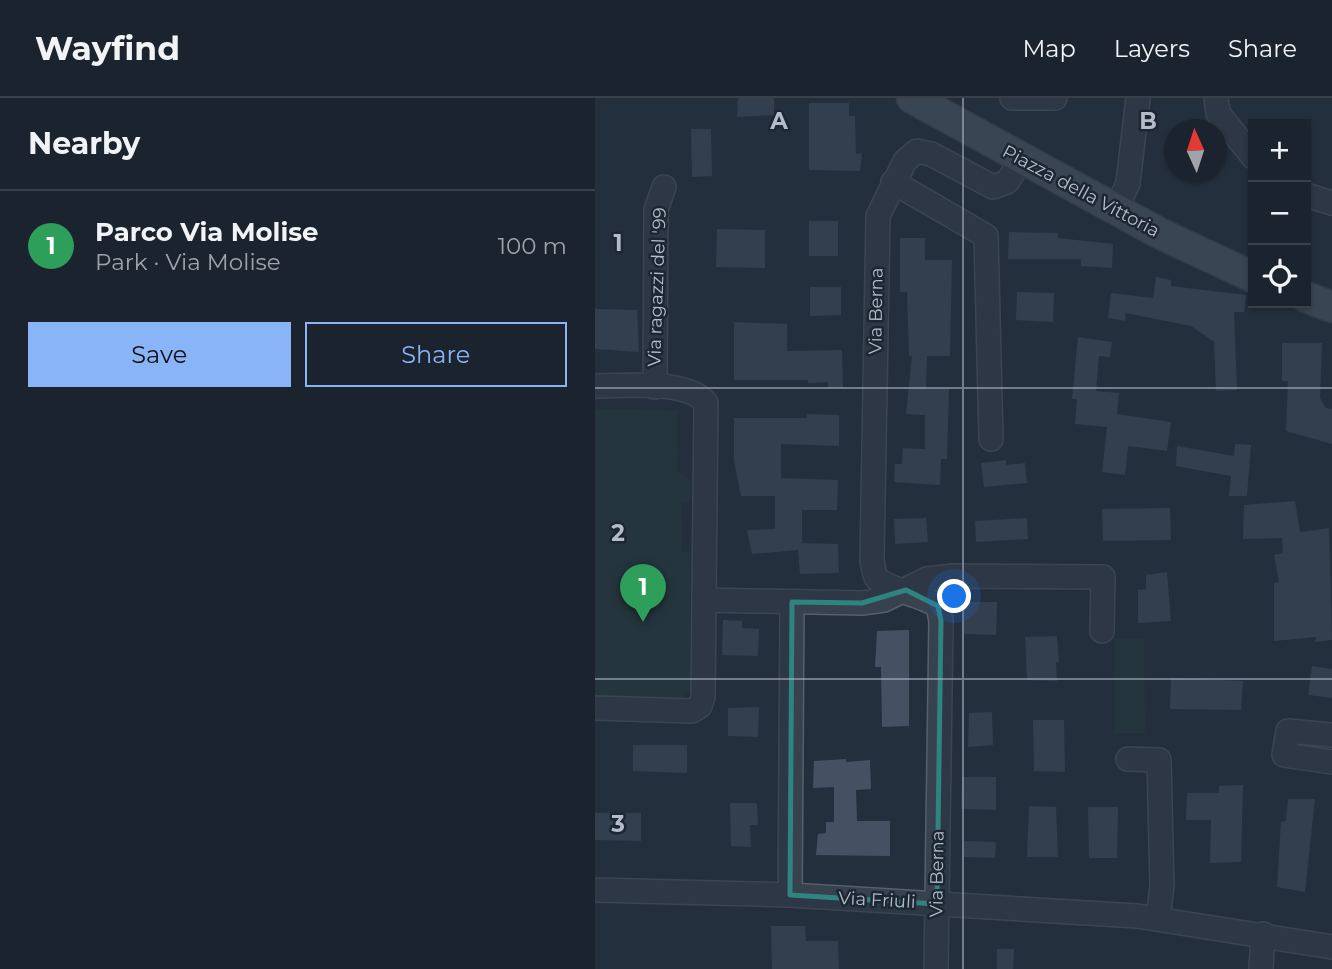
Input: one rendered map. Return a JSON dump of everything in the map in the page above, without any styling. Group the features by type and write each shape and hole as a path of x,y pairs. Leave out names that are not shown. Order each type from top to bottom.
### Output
{"main road":[{"name":"Piazza della Vittoria","path":"912,98 1116,210 1248,275"},
{"path":"1311,299 1332,307"}],"street":[{"path":"1012,98 1055,98"},
{"path":"1116,210 1128,183 1138,98"},
{"path":"1216,98 1219,113 1248,151"},
{"name":"Via Berna","path":"936,969 941,621 938,606 927,598 885,585 876,577 872,560 878,216 905,161 917,151 932,154 993,187 1007,182 1022,160"},
{"path":"893,182 986,236 991,439"},
{"name":"Via ragazzi del '99","path":"655,387 656,209 664,187"},
{"path":"1311,197 1332,203"},
{"name":"Via ragazzi del '99","path":"595,386 692,391 706,402 704,600"},
{"path":"595,708 692,711 700,706 703,697 704,600 862,603 884,600 927,579 953,576 1103,577 1102,631"},
{"path":"790,895 792,602"},
{"path":"1332,735 1288,731 1284,755 1332,762"},
{"path":"1128,759 1159,760 1161,886 1158,919"},
{"name":"Via Friuli","path":"595,890 790,895 1158,919 1332,947"},
{"path":"1261,969 1263,934"}],"highlighted area":[{"path":"906,590 927,598 938,606 941,621 937,904 790,895 792,602 862,603"}],"green space":[{"path":"595,409 678,411 677,470 691,481 690,501 681,502 682,551 691,553 690,691 683,698 595,696"},
{"path":"1114,638 1144,638 1145,733 1115,733"}],"building":[{"path":"738,98 774,98 774,115 737,117"},
{"path":"809,103 849,103 849,116 855,116 856,154 862,153 860,171 809,170"},
{"path":"691,129 711,129 712,176 692,177"},
{"path":"809,221 838,221 838,256 809,256"},
{"path":"717,229 765,230 765,268 716,267"},
{"path":"1009,232 1058,233 1058,238 1113,244 1112,268 1081,266 1081,259 1008,259"},
{"path":"900,238 925,238 925,260 952,260 950,356 927,356 926,389 949,389 947,459 941,459 940,485 894,482 895,464 902,464 903,448 925,449 925,415 906,414 912,356 909,356 907,292 900,292"},
{"path":"1156,277 1171,280 1171,286 1246,295 1244,312 1234,312 1237,390 1216,391 1214,342 1191,326 1126,313 1125,321 1108,318 1111,293 1153,298"},
{"path":"810,287 841,287 841,315 810,316"},
{"path":"1017,292 1054,293 1053,322 1016,320"},
{"path":"595,309 637,310 639,352 595,349"},
{"path":"734,322 787,324 787,351 842,350 843,388 828,388 828,382 808,383 808,380 734,380"},
{"path":"1078,337 1112,342 1110,357 1099,356 1096,391 1119,393 1117,414 1171,422 1167,451 1128,446 1125,475 1102,472 1107,427 1075,424 1077,399 1072,399"},
{"path":"1282,343 1322,343 1320,398 1326,408 1332,409 1332,444 1286,431 1288,381 1282,381"},
{"path":"807,414 839,415 839,446 781,444 781,478 838,480 837,510 802,510 802,543 838,544 839,573 800,574 798,550 752,554 747,530 775,529 775,496 741,496 734,461 734,418 807,418"},
{"path":"1235,444 1251,445 1247,496 1229,496 1231,476 1176,466 1177,446 1234,456"},
{"path":"1006,460 1006,465 1025,463 1027,483 984,487 981,463"},
{"path":"1295,501 1300,532 1329,528 1332,640 1315,642 1316,637 1274,641 1274,583 1279,582 1274,555 1283,553 1282,538 1243,539 1244,505"},
{"path":"1170,508 1171,540 1103,541 1102,509"},
{"path":"926,518 928,542 895,544 894,519"},
{"path":"1027,518 1028,539 976,542 975,521"},
{"path":"1167,572 1171,621 1138,623 1138,590 1146,589 1146,575"},
{"path":"963,602 997,602 996,635 964,634"},
{"path":"723,620 742,621 742,628 759,629 758,656 722,655"},
{"path":"909,630 909,726 882,727 881,667 875,667 877,631"},
{"path":"1057,636 1057,681 1027,680 1025,637"},
{"path":"1312,666 1332,669 1332,698 1308,695"},
{"path":"1171,678 1243,681 1241,710 1170,709"},
{"path":"759,707 758,737 728,736 728,708"},
{"path":"992,712 993,745 968,747 969,713"},
{"path":"1033,720 1064,720 1065,772 1034,771"},
{"path":"633,745 687,745 687,773 633,771"},
{"path":"846,759 846,762 870,760 871,789 856,790 857,821 890,821 890,856 816,855 818,834 826,833 826,822 834,822 834,787 813,788 814,761"},
{"path":"962,777 996,777 996,810 961,809"},
{"path":"1243,785 1241,862 1210,863 1211,820 1186,820 1187,793 1219,793 1219,786"},
{"path":"1288,799 1315,799 1305,892 1277,887 1281,822 1286,821"},
{"path":"730,803 757,803 758,825 750,825 751,847 731,846"},
{"path":"1029,806 1056,807 1058,857 1027,857"},
{"path":"1088,807 1118,807 1117,858 1089,858"},
{"path":"595,813 641,813 641,841 595,840"},
{"path":"964,841 996,842 995,858 963,857"},
{"path":"771,926 805,926 806,941 838,941 839,969 772,969"},
{"path":"997,949 1014,949 1013,969 997,969"}],"place":[{"name":"Parco Via Molise","path":"643,622"}]}
